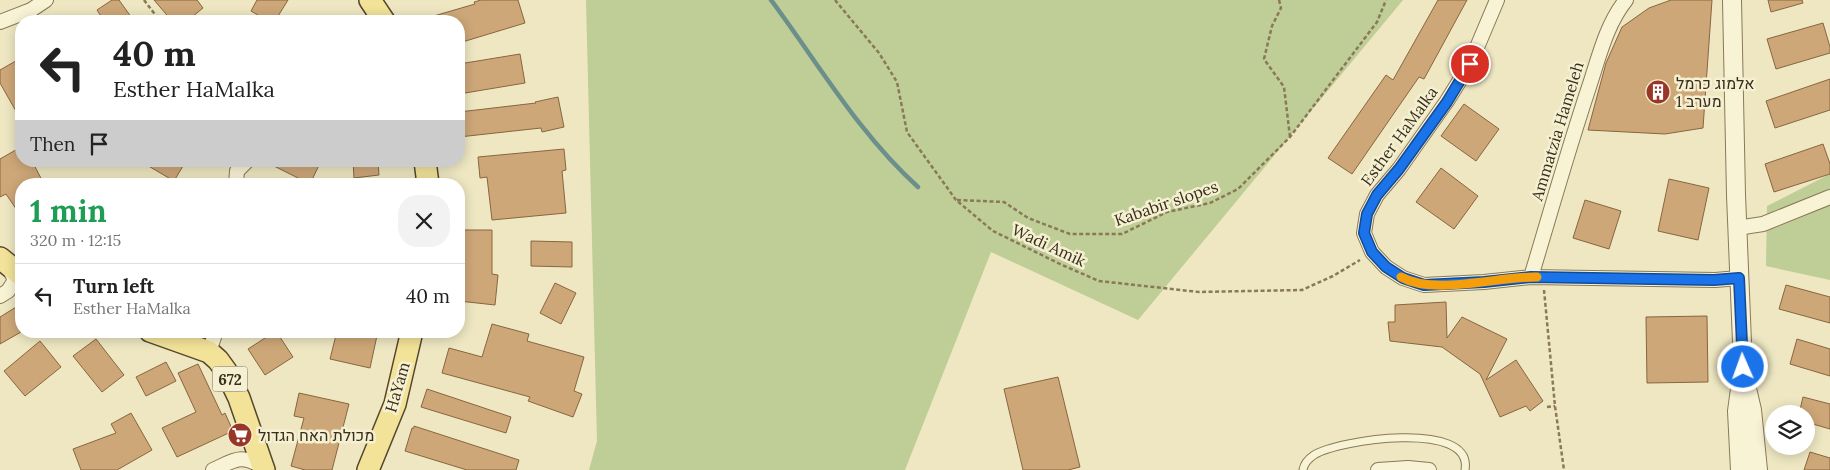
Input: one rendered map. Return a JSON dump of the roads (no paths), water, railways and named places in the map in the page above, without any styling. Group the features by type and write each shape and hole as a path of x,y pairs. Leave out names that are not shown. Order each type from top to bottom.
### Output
{"main road":[{"path":"370,0 380,15"},
{"name":"672","path":"170,338 210,352 226,371 239,398 263,469"},
{"name":"HaYam","path":"368,470 394,404 410,338"}],"street":[{"path":"18,15 31,10 46,0"},
{"name":"Esther HaMalka","path":"1497,0 1470,64 1447,102 1399,169 1377,195 1367,214 1364,233 1372,252 1386,267 1403,278 1424,285 1537,277 1714,280 1739,278"},
{"name":"Ammatzia Hameleh","path":"1537,277 1584,102 1605,37 1617,12 1626,0"},
{"path":"1732,0 1737,228 1743,367 1752,410 1758,470"},
{"path":"0,22 15,16"},
{"path":"1737,228 1763,224 1830,197"},
{"path":"0,296 8,291 15,280 9,265"},
{"path":"210,352 214,338"},
{"path":"1740,470 1737,411 1743,367"},
{"path":"213,470 243,458 252,461 263,469"},
{"path":"1378,470 1408,468 1429,470"}],"lane":[{"path":"1303,470 1308,460 1316,454 1350,443 1405,437 1444,442 1454,447 1462,456 1466,467 1465,470"}],"waterway":[{"path":"771,0 858,121 918,187"}],"place":[{"name":"אלמוג כרמל מערב 1","path":"1658,92"},
{"name":"מכולת האח הגדול","path":"240,435"}]}
